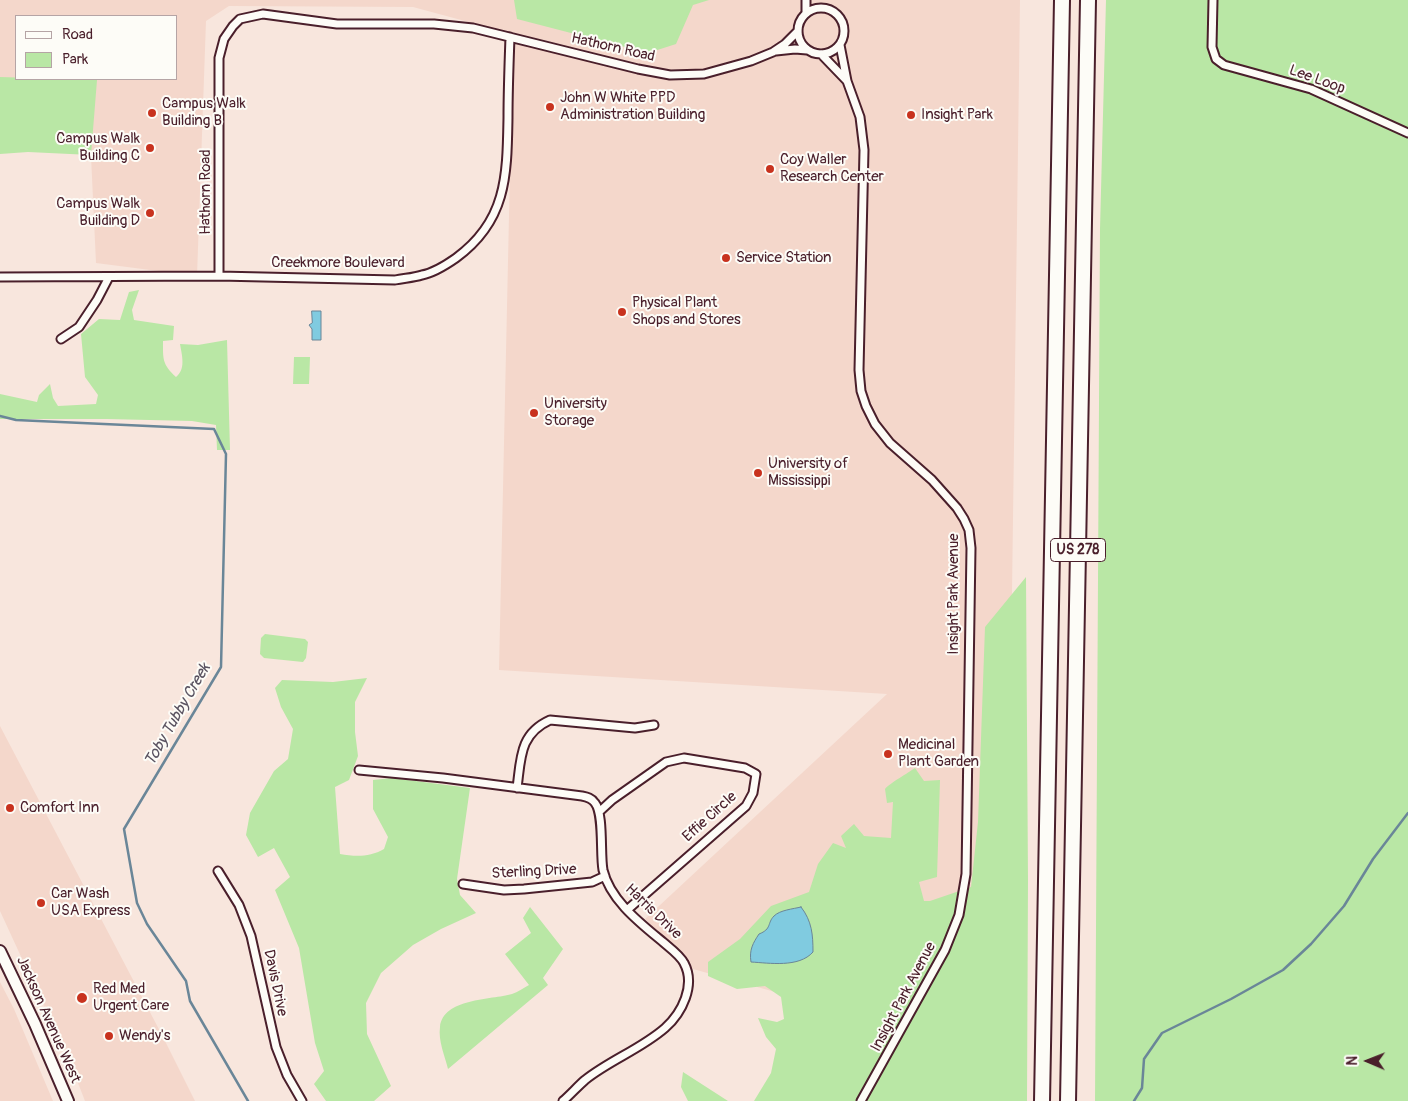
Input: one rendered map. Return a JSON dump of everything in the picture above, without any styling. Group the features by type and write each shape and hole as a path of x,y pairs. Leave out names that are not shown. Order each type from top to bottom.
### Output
{"highway":[{"name":"US 278","path":"1042,1101 1062,0"},
{"name":"US 278","path":"1068,1101 1088,0"}],"main road":[{"name":"Jackson Avenue West","path":"0,951 35,1024 68,1101"}],"street":[{"name":"Hathorn Road","path":"219,276 219,58 224,39 240,19 263,14 337,24 434,24 473,28 638,69 670,75 704,74 751,61 773,52 785,44 798,31 799,24 806,12 806,0"},
{"path":"821,0 826,8"},
{"name":"Lee Loop","path":"1213,0 1212,47 1216,58 1224,65 1311,89 1408,133"},
{"path":"806,12 819,7 838,13 844,25 844,39 835,50 821,54 847,81"},
{"path":"798,31 799,38 807,50"},
{"name":"Creekmore Boulevard","path":"219,276 395,280 423,275 447,264 466,251 484,230 496,208 504,186 508,157 510,37"},
{"name":"Insight Park Avenue","path":"840,45 847,81 860,117 864,150 859,370 862,392 866,406 881,432 890,443 932,480 964,519 969,530 971,548 966,874 959,915 945,950 861,1101"},
{"name":"Hathorn Road","path":"773,52 795,49 821,54"},
{"path":"0,278 219,276"},
{"path":"61,339 79,327 97,300 109,277"},
{"path":"517,788 523,746 530,734 539,725 550,720 635,728 654,725"},
{"name":"Effie Circle","path":"599,812 612,800 666,762 684,758 745,768 756,774 753,793 746,806 627,910"},
{"path":"359,770 443,778 589,798 596,803 599,812"},
{"name":"Harris Drive","path":"564,1101 585,1080 611,1062 641,1046 666,1027 682,1006 687,995 689,983 684,962 627,910 612,892 603,868 599,812"},
{"name":"Davis Drive","path":"218,871 239,905 251,936 276,1048 287,1075 302,1101"},
{"name":"Sterling Drive","path":"463,884 504,890 524,889 592,882 605,876"}],"shaded area":[{"name":"University of Mississippi","path":"0,0 1020,0 1010,740 1008,1101 893,1025 693,969 645,919 887,694 499,670 513,34 413,7 229,6 206,21 197,276 96,263 91,156 0,143"},
{"path":"0,726 195,1101 85,1101 71,1065 0,911"},
{"path":"0,982 14,1009 53,1101 0,1101"}],"green space":[{"path":"514,0 709,0 693,5 676,44 648,53 517,19"},
{"path":"1106,0 1408,0 1408,1101 1095,1101 1100,229"},
{"path":"0,77 15,77 15,80 97,80 91,155 28,152 0,154"},
{"path":"139,290 132,310 134,320 174,326 173,340 163,341 163,352 166,365 176,377 182,366 180,344 198,345 227,340 230,450 217,450 216,425 192,421 0,419 0,394 37,402 39,395 50,384 53,398 58,406 96,404 98,395 85,377 81,334 99,319 120,320 129,292"},
{"path":"294,357 310,357 309,384 293,384"},
{"path":"1026,577 1027,1101 754,1101 771,1073 776,1049 766,1037 758,1018 777,1022 784,1019 781,997 765,986 737,989 708,976 708,962 740,939 771,906 809,892 818,864 833,843 846,848 841,836 854,824 864,836 891,838 893,802 887,803 885,789 915,768 924,781 940,780 937,877 919,882 924,901 930,901 971,887 978,822 985,627"},
{"path":"265,634 305,639 308,642 306,658 303,662 264,658 260,654 261,638"},
{"path":"367,678 355,702 355,732 358,756 349,780 335,787 340,854 363,856 384,849 388,837 373,809 373,780 392,778 470,788 457,879 460,895 476,913 441,929 413,945 381,973 366,1003 367,1034 391,1086 374,1101 326,1101 314,1084 324,1071 315,1043 299,948 275,890 290,877 274,848 258,857 246,835 250,813 274,771 288,759 293,729 281,707 275,688 282,680 333,682"},
{"path":"530,907 563,949 543,978 548,985 448,1069 441,1043 440,1027 443,1018 450,1010 469,1002 512,994 529,985 505,954 531,933 523,918"},
{"path":"683,1072 728,1101 688,1101 681,1087"}],"water":[{"path":"312,311 321,311 321,340 312,340 312,329 309,325 312,323"},
{"path":"801,907 808,918 811,928 813,952 807,957 792,962 751,962 753,944 759,934 768,928 774,916 783,911"}],"waterway":[{"name":"Toby Tubby Creek","path":"0,416 16,420 214,429 226,454 221,667 124,829 137,903 147,924 186,981 190,1001 248,1101"},
{"path":"1134,1101 1142,1088 1144,1059 1162,1033 1231,999 1283,970 1311,944 1344,906 1373,859 1408,813"}],"place":[{"name":"John W White PPD Administration Building","path":"550,107"},
{"name":"Campus Walk Building B","path":"152,113"},
{"name":"Insight Park","path":"911,115"},
{"name":"Campus Walk Building C","path":"150,148"},
{"name":"Coy Waller Research Center","path":"770,169"},
{"name":"Campus Walk Building D","path":"150,213"},
{"name":"Service Station","path":"726,258"},
{"name":"Physical Plant Shops and Stores","path":"622,312"},
{"name":"University Storage","path":"534,413"},
{"name":"University of Mississippi","path":"758,473"},
{"name":"Medicinal Plant Garden","path":"888,754"},
{"name":"Comfort Inn","path":"10,808"},
{"name":"Car Wash USA Express","path":"41,903"},
{"name":"Red Med Urgent Care","path":"82,998"},
{"name":"Wendy's","path":"109,1036"}]}
